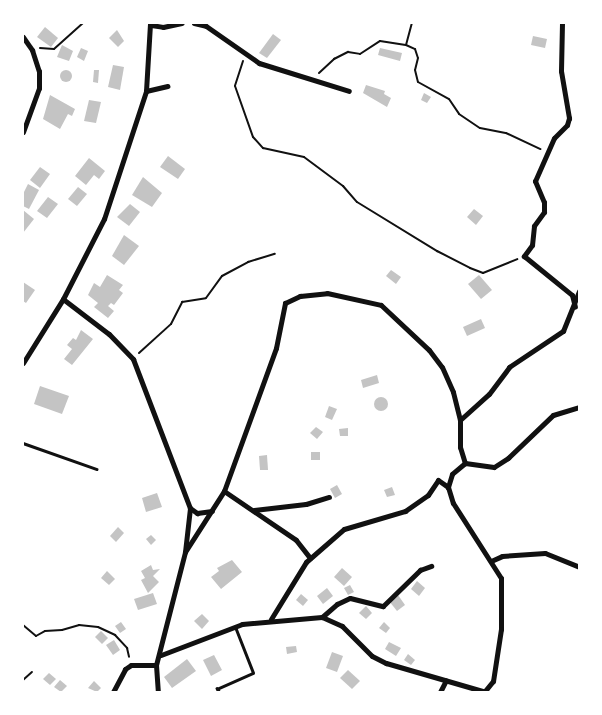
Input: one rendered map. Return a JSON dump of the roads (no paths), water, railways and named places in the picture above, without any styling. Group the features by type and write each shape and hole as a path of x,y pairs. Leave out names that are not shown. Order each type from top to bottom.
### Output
{"street":[{"path":"23,363 63,299 104,219 146,91 151,24 163,27 182,23"},
{"path":"194,23 206,26 259,62 349,91"},
{"path":"562,23 561,71 569,118 548,152 535,181 544,202 544,212 534,226 532,245 524,256 572,295 575,307"},
{"path":"23,37 32,50 39,71 39,88 23,132"},
{"path":"146,91 167,86"},
{"path":"460,420 489,394 509,368 563,331 575,307 579,291"},
{"path":"185,552 224,491 276,348 285,303 300,296 327,293 381,305 429,350 442,367 453,392 460,420 460,447 465,463"},
{"path":"63,299 109,334 133,359 146,387 163,445 190,508 185,552 163,632 161,656 156,665 158,692"},
{"path":"161,656 235,627 271,620 322,617 342,626 379,659 486,692 493,681 500,629 501,578 453,503 448,487 452,474 465,463 494,467 508,458 553,415 579,407"},
{"path":"271,620 310,558 344,529 405,512 428,495 438,480 448,487"},
{"path":"224,491 296,540 310,558"},
{"path":"254,510 306,504 329,497"},
{"path":"190,508 197,513 213,510"},
{"path":"491,561 502,556 545,552 579,568"},
{"path":"322,617 337,604 350,598 383,606 420,570 432,566"},
{"path":"113,692 125,668 131,664 156,665"},
{"path":"440,692 446,680"}],"lane":[{"path":"23,443 97,469"},
{"path":"219,692 217,689 253,673 235,627"}]}
